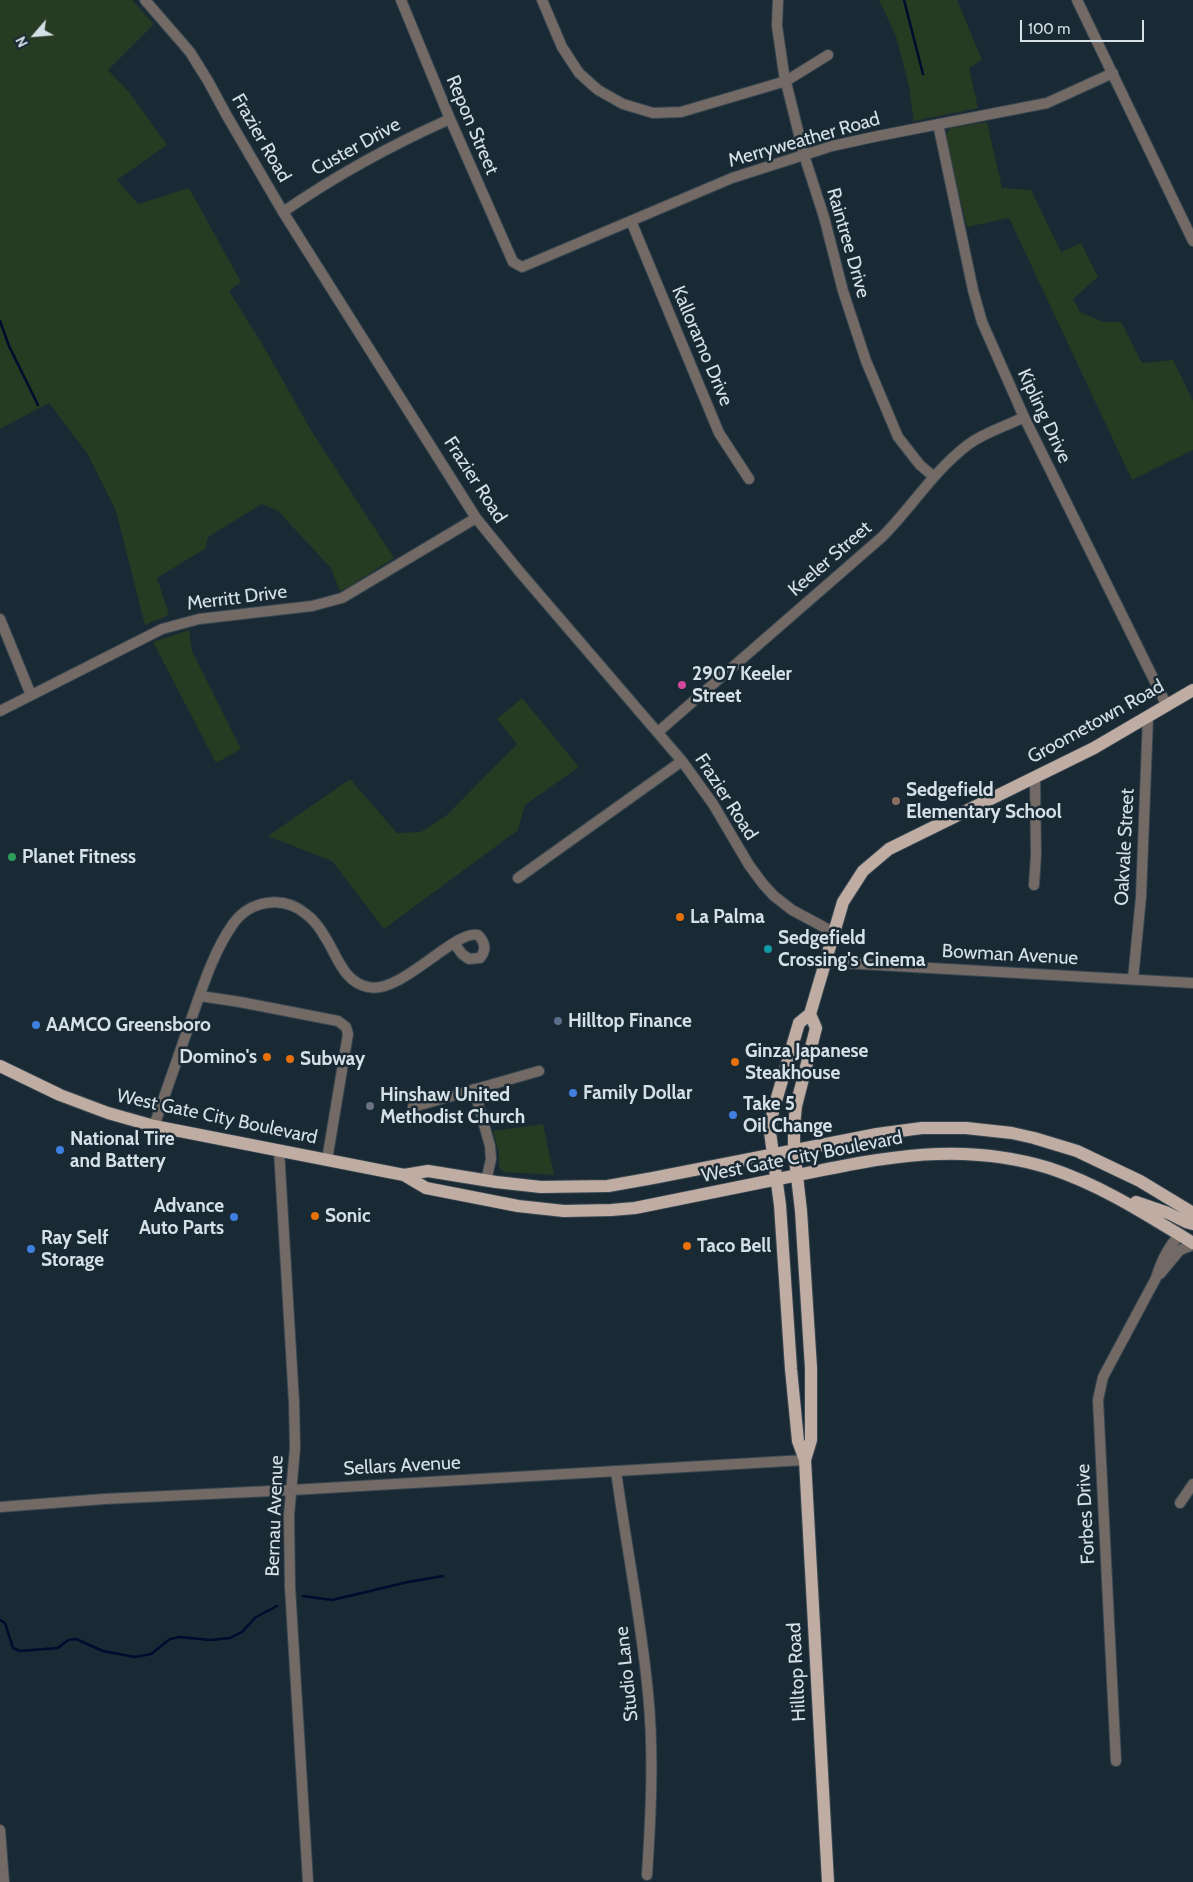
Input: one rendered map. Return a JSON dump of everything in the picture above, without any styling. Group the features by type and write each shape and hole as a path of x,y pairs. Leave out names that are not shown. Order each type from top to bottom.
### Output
{"main road":[{"name":"Groometown Road","path":"773,1154 770,1132 774,1111 799,1023 810,1014 843,902 848,891 863,871 880,855 900,843 1094,748 1193,690"},
{"name":"Groometown Road","path":"797,1175 794,1150 794,1116 816,1028 810,1014"},
{"name":"West Gate City Boulevard","path":"0,1066 60,1095 105,1112 154,1126 404,1175 426,1188 516,1206 564,1211 635,1208 902,1156 924,1153 987,1155 1028,1162 1068,1175 1108,1192 1193,1244"},
{"name":"West Gate City Boulevard","path":"404,1175 428,1171 486,1181 541,1187 608,1186 862,1136 922,1128 966,1128 1012,1133 1056,1144 1098,1160 1140,1181 1193,1215"},
{"name":"Hilltop Road","path":"773,1154 780,1206 798,1441 805,1460 828,1882"},
{"name":"Hilltop Road","path":"797,1175 811,1368 812,1440 805,1460"},
{"path":"1108,1192 1158,1209 1186,1222 1193,1215"},
{"path":"1180,1235 1193,1233"}],"street":[{"name":"Frazier Road","path":"145,0 190,52 204,73 283,212 476,518 682,761 713,804 749,865 764,886 792,910 833,932"},
{"name":"Repon Street","path":"401,0 450,120 513,262"},
{"path":"542,0 562,47 578,73 598,90 623,104 653,113 681,112 786,81 828,56"},
{"name":"Raintree Drive","path":"778,0 777,26 786,81 804,155 824,217 843,291 866,361 898,437 920,465 934,476"},
{"path":"1077,0 1193,241"},
{"name":"Merryweather Road","path":"513,262 522,267 732,178 832,146 1047,103 1113,73"},
{"name":"Custer Drive","path":"283,212 323,184 359,163 412,136 450,120"},
{"name":"Kipling Drive","path":"938,124 973,290 982,322 1024,417 1167,706"},
{"name":"Kalloramo Drive","path":"632,221 719,433 749,479"},
{"name":"Keeler Street","path":"658,732 882,536 902,517 934,476 970,443 1024,417"},
{"name":"Merritt Drive","path":"0,711 162,629 182,623 230,615 312,606 342,598 476,518"},
{"path":"0,619 31,695"},
{"name":"Oakvale Street","path":"1133,979 1141,897 1148,717"},
{"path":"518,878 682,761"},
{"path":"1034,885 1036,855 1035,778"},
{"path":"154,1126 214,955 233,924 240,916 258,904 270,901 287,902 304,912 315,922 326,937 346,974 356,983 369,988 384,987 396,981 454,943"},
{"name":"Bowman Avenue","path":"825,962 1193,983"},
{"path":"200,996 338,1020 346,1027 348,1034 327,1160"},
{"path":"413,1108 540,1071"},
{"path":"474,1089 490,1146 491,1159 486,1181"},
{"name":"Bernau Avenue","path":"279,1150 294,1402 294,1448 289,1515 290,1587 308,1882"},
{"name":"Forbes Drive","path":"1116,1761 1098,1400 1103,1377 1156,1278 1160,1265 1172,1242 1180,1235"},
{"name":"Forbes Drive","path":"1156,1278 1180,1250 1193,1244"},
{"name":"Sellars Avenue","path":"0,1507 104,1499 805,1460"},
{"name":"Studio Lane","path":"616,1471 624,1534 642,1638 648,1695 651,1747 651,1816 647,1875"},
{"path":"1180,1503 1193,1484"},
{"path":"0,1830 4,1882"}],"green space":[{"path":"0,0 132,0 154,24 108,70 129,92 167,145 117,180 138,204 189,188 241,282 229,291 264,347 312,432 394,558 340,591 331,568 278,511 262,504 208,537 206,548 157,578 169,615 145,625 116,511 87,453 49,403 0,429"},
{"path":"879,0 957,0 982,60 969,68 978,108 914,121 909,86 896,36"},
{"path":"987,122 1002,188 1031,190 1061,252 1081,243 1098,277 1073,299 1080,312 1104,322 1121,322 1142,363 1173,360 1193,401 1193,450 1132,480 1009,218 967,227 945,136 950,128"},
{"path":"189,630 192,651 241,749 216,763 153,642"},
{"path":"522,698 579,767 525,805 518,830 384,929 332,861 268,836 350,779 397,833 421,832 447,815 517,744 497,719"},
{"path":"543,1124 554,1175 504,1172 499,1167 499,1153 493,1131"}],"waterway":[{"path":"904,0 923,74"},
{"path":"0,321 9,346 38,405"},
{"path":"303,1596 332,1600 408,1582 443,1576"},
{"path":"0,1620 5,1623 13,1648 20,1651 58,1648 68,1640 76,1639 103,1651 135,1657 151,1654 170,1639 180,1637 210,1640 230,1638 242,1632 256,1617 277,1606"}],"place":[{"name":"2907 Keeler Street","path":"682,685"},
{"name":"Sedgefield Elementary School","path":"896,801"},
{"name":"Planet Fitness","path":"12,857"},
{"name":"La Palma","path":"680,917"},
{"name":"Sedgefield Crossing's Cinema","path":"768,949"},
{"name":"Hilltop Finance","path":"558,1021"},
{"name":"AAMCO Greensboro","path":"36,1025"},
{"name":"Domino's","path":"267,1057"},
{"name":"Subway","path":"290,1059"},
{"name":"Ginza Japanese Steakhouse","path":"735,1062"},
{"name":"Family Dollar","path":"573,1093"},
{"name":"Hinshaw United Methodist Church","path":"370,1106"},
{"name":"Take 5 Oil Change","path":"733,1115"},
{"name":"National Tire and Battery","path":"60,1150"},
{"name":"Sonic","path":"315,1216"},
{"name":"Advance Auto Parts","path":"234,1217"},
{"name":"Taco Bell","path":"687,1246"},
{"name":"Ray Self Storage","path":"31,1249"}]}
